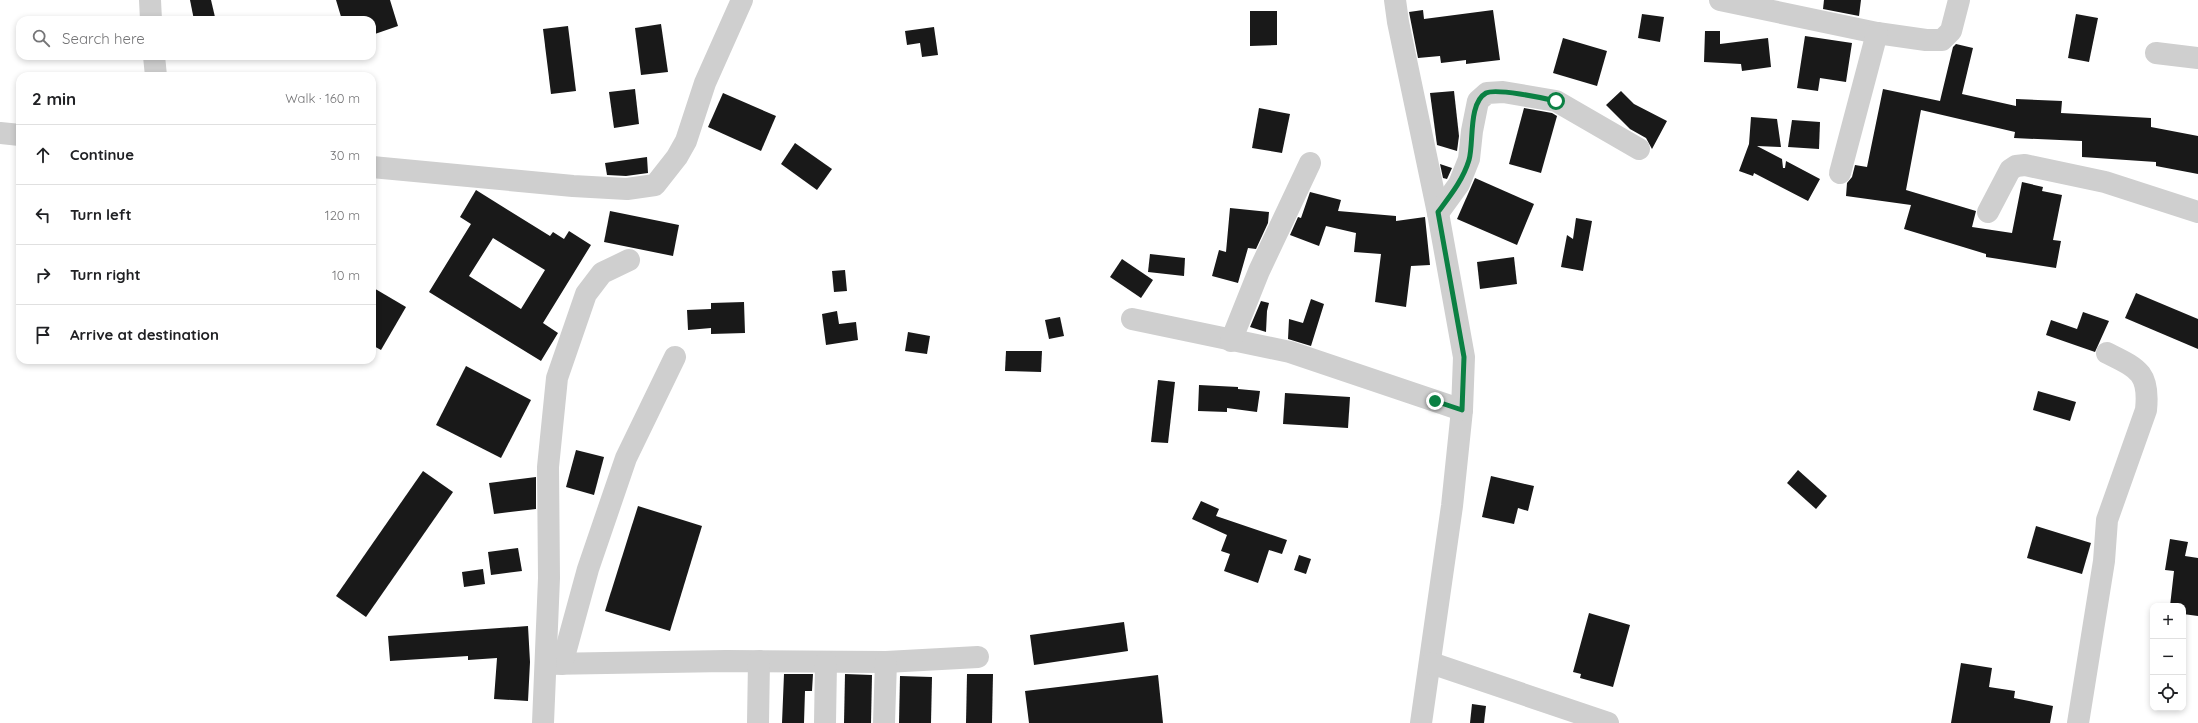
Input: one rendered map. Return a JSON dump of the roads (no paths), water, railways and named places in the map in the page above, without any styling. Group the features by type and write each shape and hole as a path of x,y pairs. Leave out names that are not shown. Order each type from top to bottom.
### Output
{"street":[{"path":"150,0 151,16"},
{"path":"376,167 589,187 627,189 655,185 677,157 686,141 705,83 742,0"},
{"path":"1395,0 1398,22 1438,212 1464,357 1462,410 1452,506 1431,663 1421,723"},
{"path":"1720,0 1877,33 1926,40 1942,40 1951,31 1959,0"},
{"path":"1840,173 1877,33"},
{"path":"2156,52 2198,58"},
{"path":"154,60 156,72"},
{"path":"1438,212 1459,184 1466,165 1478,101 1487,93 1503,92 1556,101 1639,149"},
{"path":"0,133 16,135"},
{"path":"1231,341 1259,271 1310,162"},
{"path":"1988,212 2010,170 2016,166 2025,165 2105,182 2198,212"},
{"path":"554,664 549,578 548,467 557,378 586,294 602,273 628,260"},
{"path":"1132,319 1231,341 1290,352 1462,410"},
{"path":"2078,723 2104,561 2107,520 2146,410 2148,392 2144,379 2135,367 2107,353"},
{"path":"543,723 554,664 626,458 675,357"},
{"path":"554,664 759,661 886,662 978,658"},
{"path":"758,723 759,661"},
{"path":"825,723 826,662"},
{"path":"884,723 886,662"},
{"path":"1431,663 1608,723"}]}
